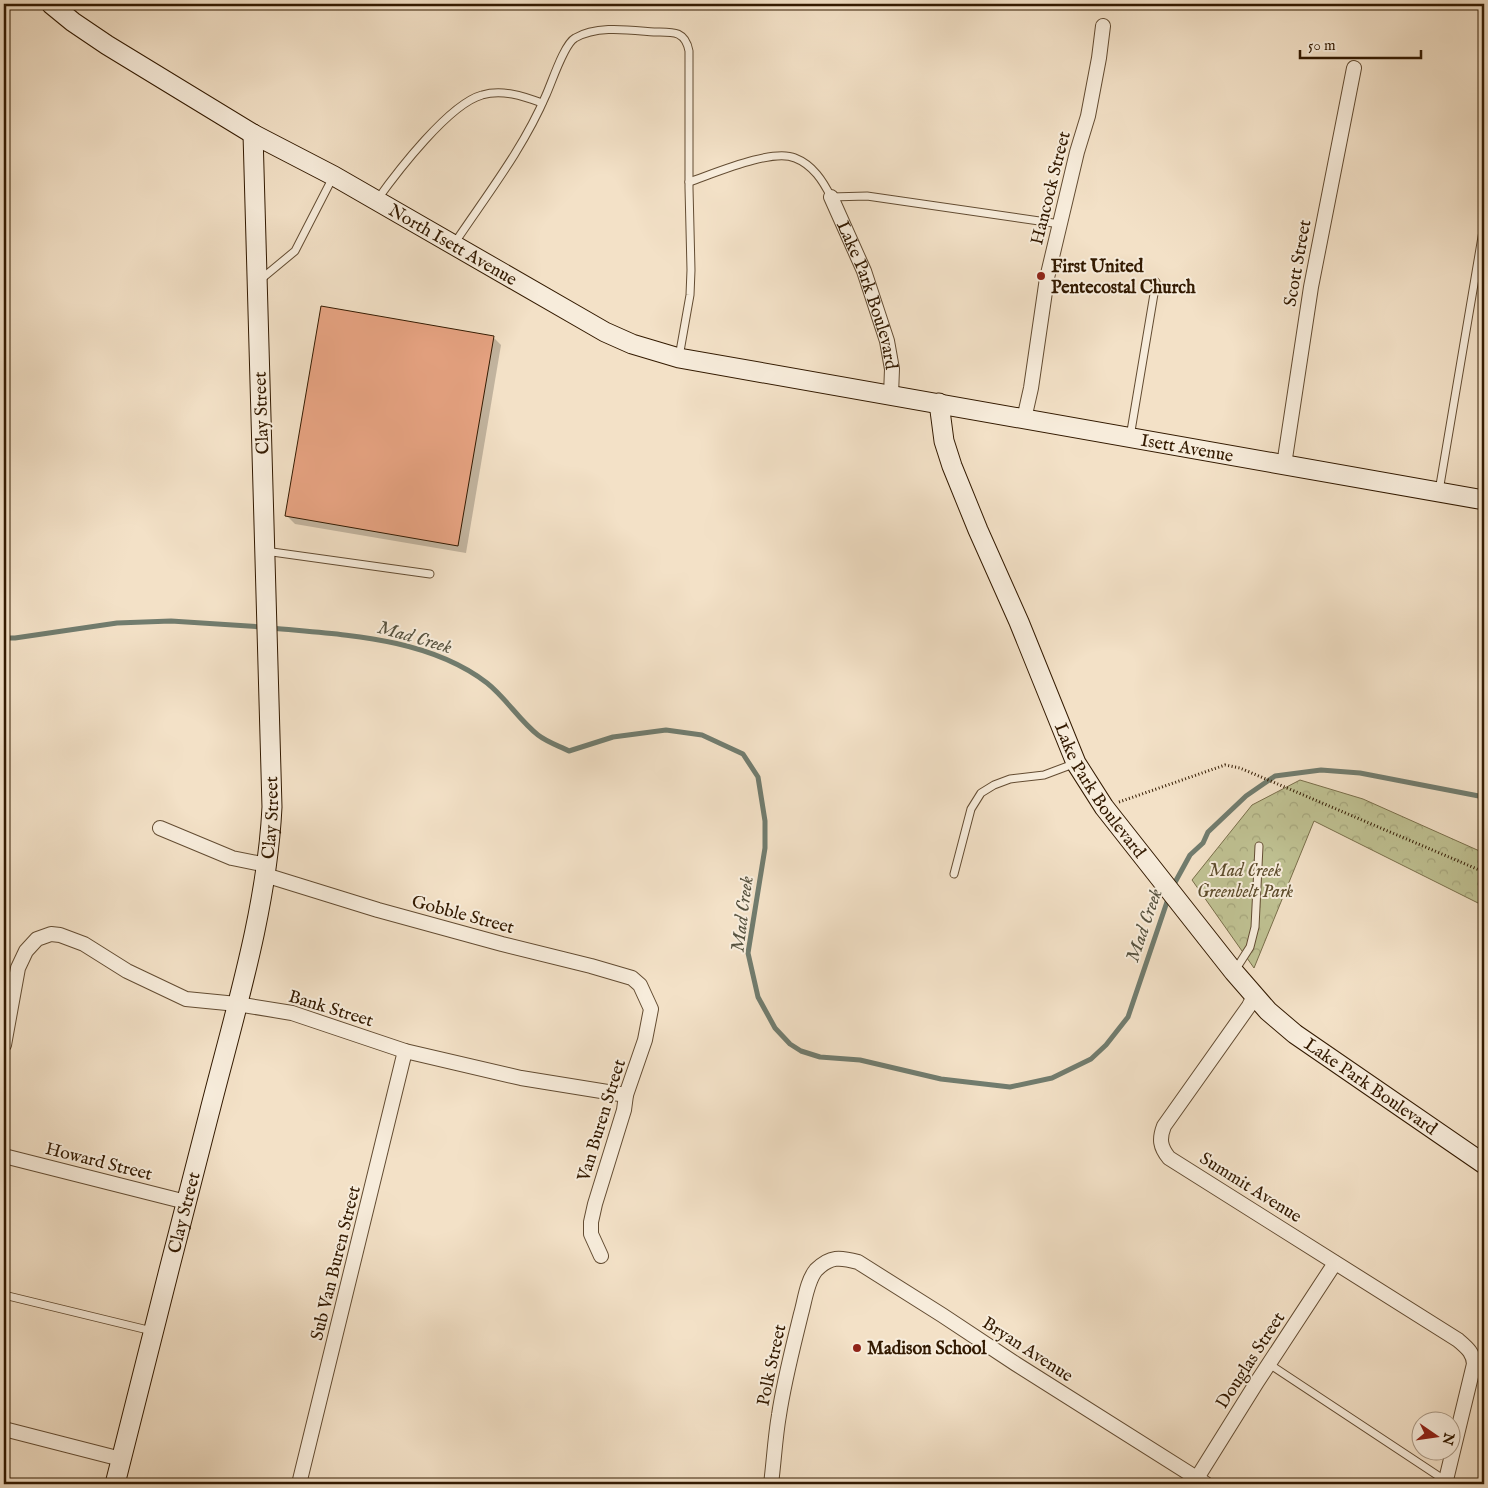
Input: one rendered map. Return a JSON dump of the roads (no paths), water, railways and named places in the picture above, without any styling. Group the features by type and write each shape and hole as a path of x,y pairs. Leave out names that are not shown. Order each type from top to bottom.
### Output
{"street":[{"name":"North Isett Avenue","path":"51,4 72,22 107,45 253,134 334,176 605,332 638,346 679,358 891,395"},
{"name":"Hancock Street","path":"1024,419 1047,278 1077,152 1088,116 1103,26"},
{"name":"Scott Street","path":"1284,465 1311,287 1354,68"},
{"name":"Clay Street","path":"115,1484 237,1004 258,914 271,840 272,808 253,134"},
{"name":"Lake Park Boulevard","path":"831,197 864,271 887,341 892,369 891,395"},
{"name":"Isett Avenue","path":"891,395 1484,500"},
{"name":"Lake Park Boulevard","path":"940,403 944,441 952,466 1019,622 1076,763 1104,807 1254,996 1294,1034 1484,1164"},
{"name":"Gobble Street","path":"160,828 232,858 378,910 632,978 640,985 646,995"},
{"name":"Bank Street","path":"4,1044 18,968 26,951 37,939 51,934 60,935 84,944 127,971 186,999 292,1012 406,1051 521,1078 626,1095"},
{"name":"Van Buren Street","path":"601,1256 591,1234 591,1222 624,1110 626,1095 650,1021 651,1008 646,995"},
{"name":"Summit Avenue","path":"1254,996 1249,1006 1164,1126 1160,1136 1162,1149 1169,1158 1458,1340 1473,1356 1474,1364 1445,1482"},
{"name":"Sub Van Buren Street","path":"299,1484 406,1051"},
{"name":"Howard Street","path":"4,1156 186,1202"},
{"name":"Bryan Avenue","path":"826,1262 833,1258 844,1258 858,1262 1202,1481"},
{"name":"Polk Street","path":"771,1484 779,1415 789,1362 808,1286 815,1272 826,1262"},
{"name":"Douglas Street","path":"1202,1481 1269,1364 1335,1263"},
{"path":"4,1429 121,1459"}],"lane":[{"path":"454,245 520,145 542,103 562,55 573,39 588,32 601,31 680,34 687,42 689,51 689,182 692,270 690,295 679,358"},
{"path":"377,201 403,165 440,125 469,100 483,94 506,93 542,103"},
{"path":"689,182 759,158 775,156 793,157 806,164 815,172 824,183 831,197 867,196 1060,224"},
{"path":"258,282 296,251 334,176"},
{"path":"1439,492 1484,225"},
{"path":"1130,438 1156,282"},
{"path":"265,551 430,574"},
{"path":"954,874 971,809 981,793 994,785 1010,779 1044,774 1076,763"},
{"path":"1234,972 1250,947 1254,927 1259,846"},
{"path":"4,1295 154,1331"},
{"path":"1269,1364 1445,1482"}],"waterway":[{"name":"Mad Creek","path":"4,638 117,623 171,621 262,627"},
{"name":"Mad Creek","path":"271,628 355,636 411,647 438,656 463,668 487,683 538,735 569,751 613,737 666,730 702,735 743,754 758,777 765,821 765,848 748,953 758,997 775,1028 790,1044 801,1051 820,1057 860,1060 941,1079 1010,1087 1052,1078 1091,1059 1106,1045 1128,1017 1169,896"},
{"name":"Mad Creek","path":"1173,886 1190,855 1203,843 1208,832 1246,796 1275,776 1321,770 1360,773 1484,797"}],"place":[{"name":"First United Pentecostal Church","path":"1041,276"},
{"name":"Madison School","path":"857,1348"}],"park label":[{"name":"Mad Creek Greenbelt Park","path":"1245,880"}]}
